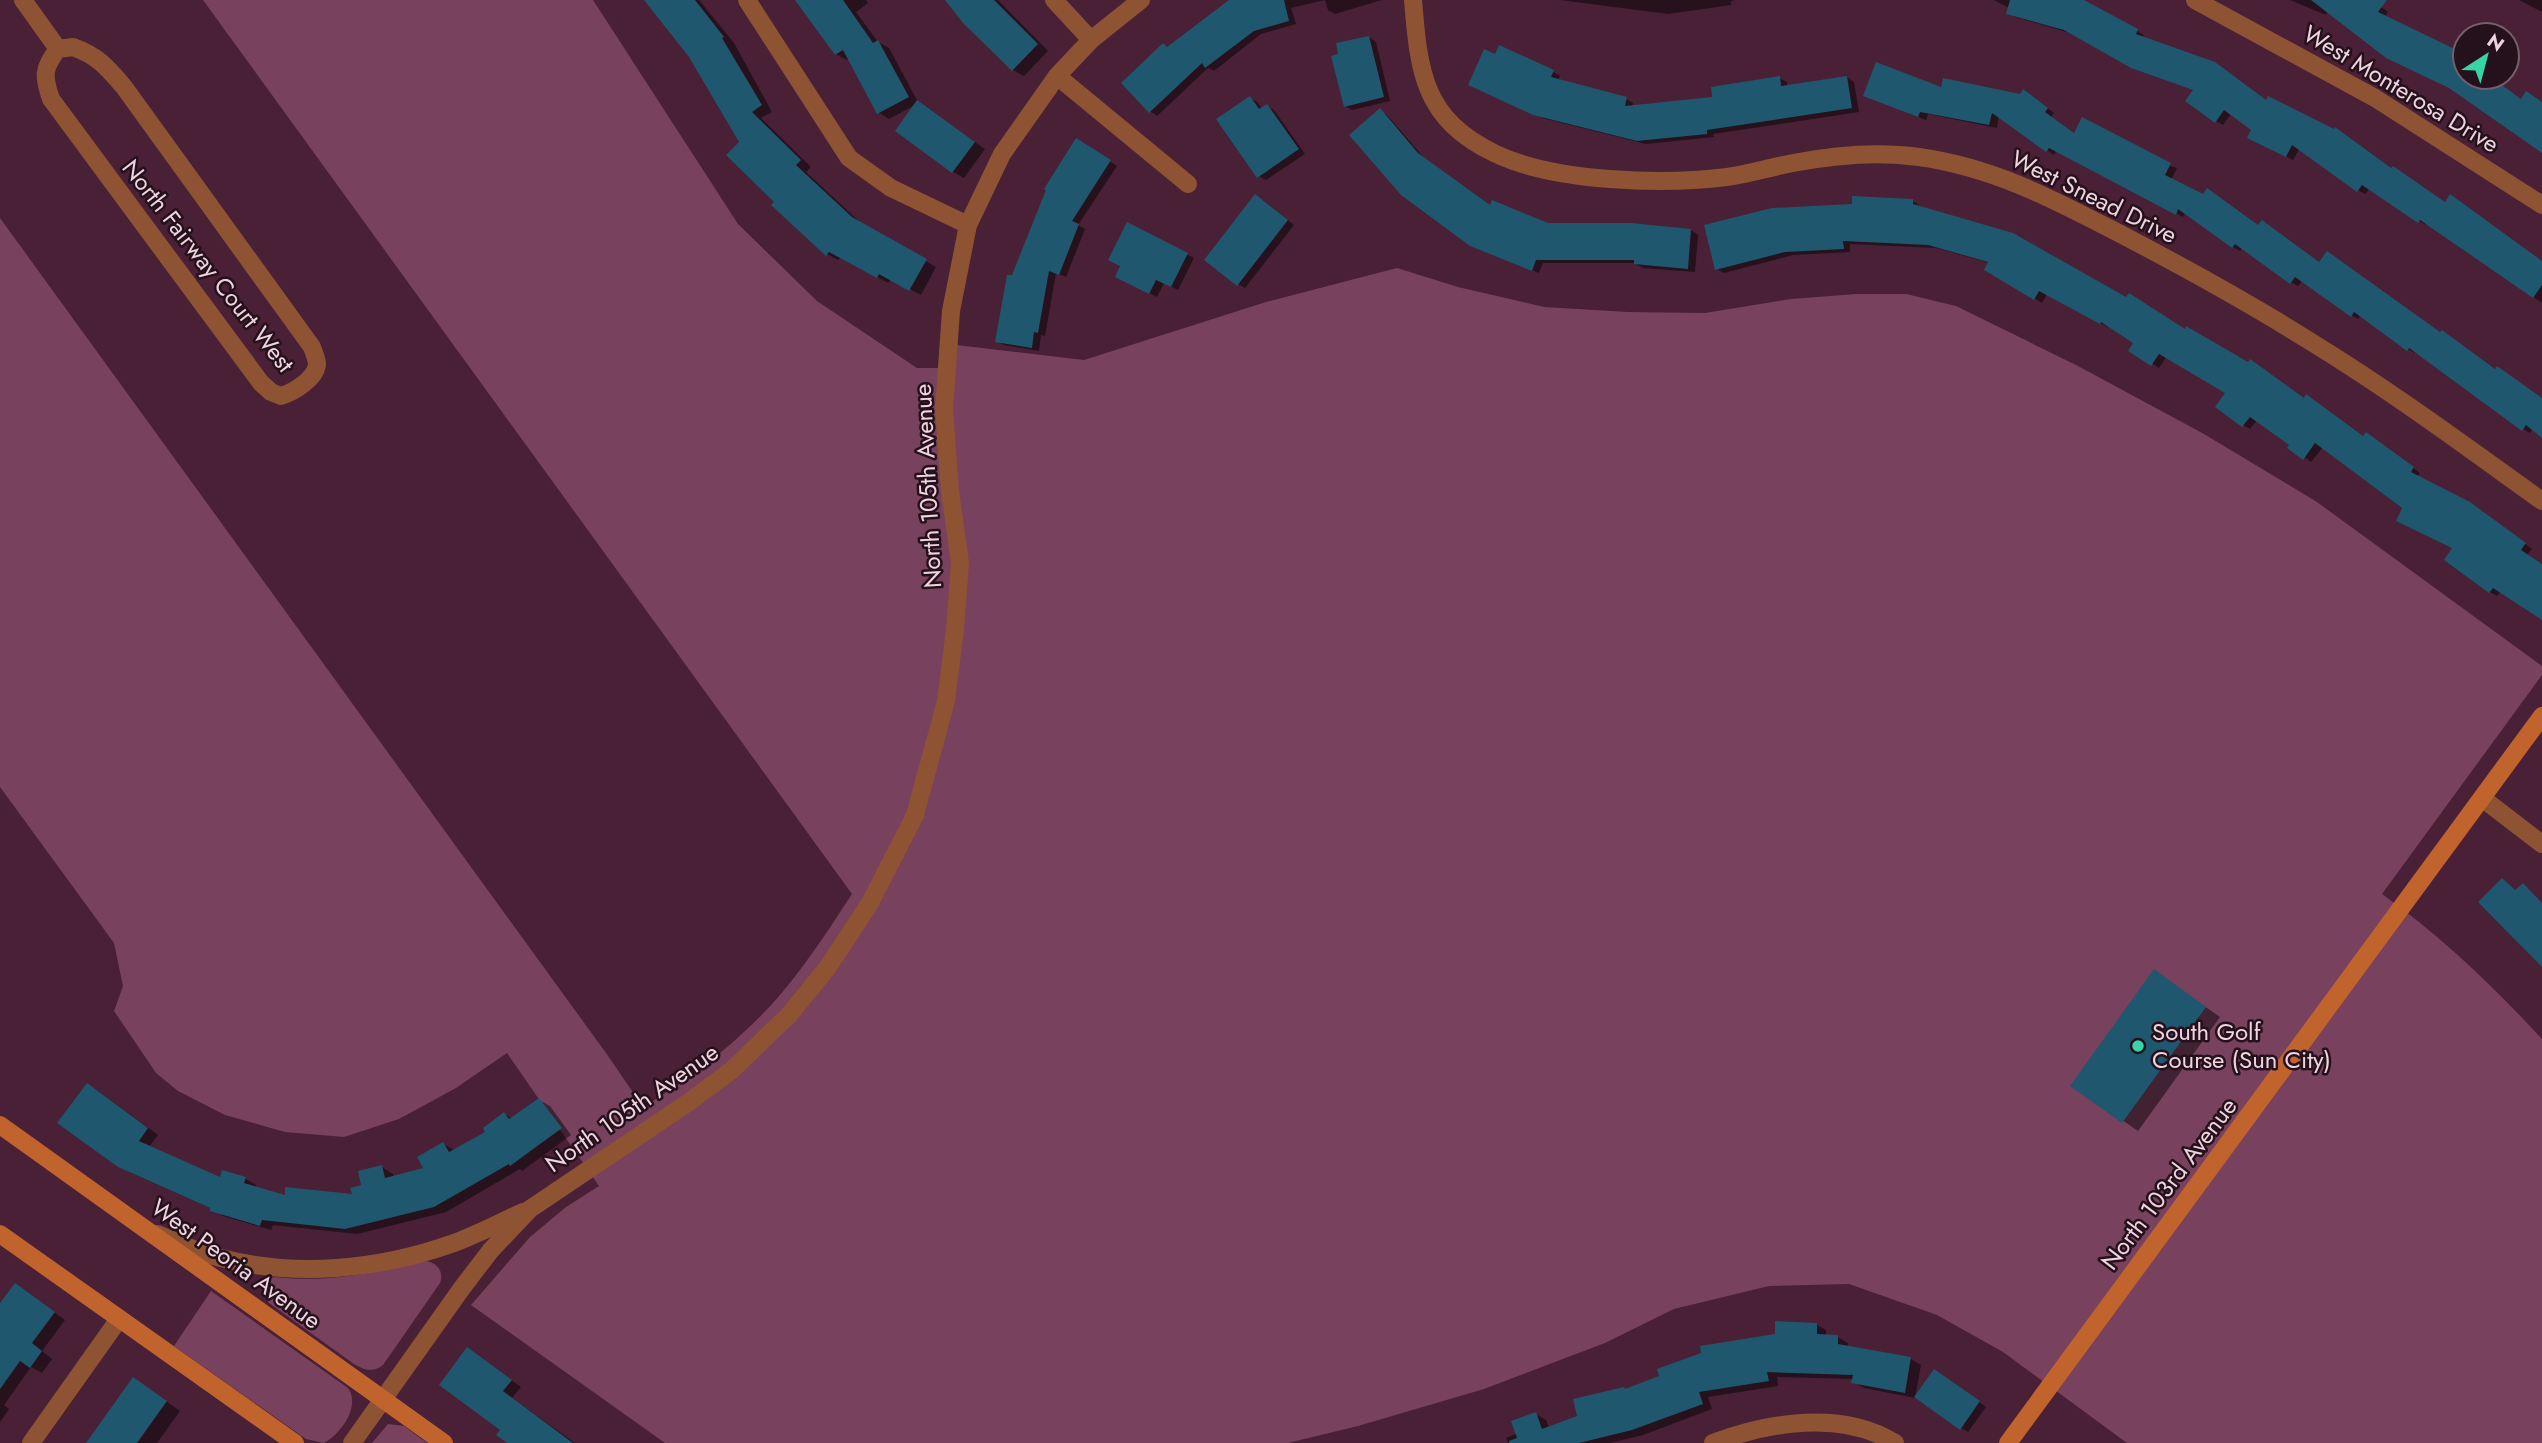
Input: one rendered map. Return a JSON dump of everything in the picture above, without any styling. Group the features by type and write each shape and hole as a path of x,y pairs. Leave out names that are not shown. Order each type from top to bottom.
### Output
{"street":[{"path":"23,0 58,49"},
{"path":"747,0 849,158 891,188 968,225"},
{"path":"1054,0 1091,40"},
{"name":"North 105th Avenue","path":"143,1228 214,1257 297,1270 342,1268 454,1243 530,1209 690,1102 732,1070 774,1031 828,967 877,891 915,815 946,701 960,563 950,491 944,409 951,311 968,225 1002,154 1058,76 1091,40 1141,0"},
{"name":"West Snead Drive","path":"1413,0 1418,53 1424,80 1436,106 1453,126 1473,142 1499,155 1523,165 1558,172 1619,179 1679,180 1728,177 1801,162 1873,153 1920,157 1970,168 2018,183 2182,266 2316,345 2409,406 2542,501"},
{"name":"West Monterosa Drive","path":"2195,0 2375,98 2542,205"},
{"name":"North Fairway Court West","path":"73,47 92,54 111,72 312,347 317,362 315,372 289,393 281,396 261,383 51,99 45,83 47,64 58,49 73,47"},
{"path":"1058,76 1188,184"},
{"name":"North 103rd Avenue","path":"2008,1443 2542,716"},
{"path":"2482,798 2542,844"},
{"name":"West Peoria Avenue","path":"0,1125 444,1443"},
{"name":"North 105th Avenue","path":"352,1443 461,1288 491,1250 530,1209"},
{"path":"0,1234 295,1443"},
{"path":"31,1443 119,1319"},
{"path":"1713,1443 1745,1431 1834,1422 1880,1434 1895,1443"}],"shaded area":[{"name":"South Golf Course (Sun City)","path":"203,0 593,0 738,224 817,301 917,368 947,368 948,344 1084,360 1266,302 1397,268 1458,287 1544,307 1628,312 1705,313 1791,299 1856,294 1906,294 1956,306 2078,366 2204,434 2317,502 2542,666 2542,675 2382,894 2465,962 2542,1039 2542,1443 2127,1443 2003,1352 1937,1315 1849,1284 1769,1286 1674,1309 1605,1343 1484,1389 1358,1426 1288,1443 665,1443 471,1305 530,1237 566,1207 599,1186 507,1053 456,1088 399,1119 344,1137 285,1132 225,1115 178,1091 156,1073 114,1011 123,986 114,943 0,787 0,218 643,1107 716,1057 765,1011 818,946 852,894"},
{"path":"426,1261 439,1269 440,1283 383,1365 372,1370 354,1364 269,1303 265,1294 269,1279 274,1277 313,1279 351,1276"},
{"path":"211,1291 348,1388 351,1411 330,1439 324,1443 306,1439 174,1346"},
{"path":"388,1424 404,1426 427,1443 372,1443"}],"building":[{"path":"644,0 695,0 724,37 722,38 762,105 752,112 801,160 796,165 852,217 927,259 909,291 879,274 877,278 829,252 826,256 771,205 774,202 726,155 739,142 689,57"},
{"path":"795,0 843,0 873,43 878,40 909,97 877,114 843,50 835,55"},
{"path":"945,0 994,0 1038,44 1012,71 963,23"},
{"path":"1229,0 1284,0 1289,21 1254,31 1205,68 1202,63 1149,113 1121,83 1163,43 1167,47"},
{"path":"2010,0 2084,0 2138,29 2136,34 2215,62 2266,100 2268,96 2334,129 2335,127 2391,168 2393,166 2445,202 2450,194 2542,261 2542,285 2533,298 2420,220 2418,223 2362,185 2357,192 2292,145 2286,157 2247,138 2251,130 2224,110 2215,123 2185,101 2193,90 2131,68 2064,30 2006,14"},
{"path":"2311,0 2387,0 2378,12 2451,47 2451,89 2386,58"},
{"path":"1369,36 1384,97 1344,107 1331,56 1338,54 1336,43"},
{"path":"1499,45 1554,70 1551,77 1627,97 1625,106 1712,97 1711,87 1780,76 1781,86 1847,76 1852,108 1707,130 1707,134 1637,141 1533,115 1468,85 1484,49 1495,54"},
{"path":"1876,62 1941,87 1943,78 2020,94 2023,89 2048,108 2045,112 2074,133 2082,117 2171,163 2165,175 2203,194 2207,188 2258,225 2262,220 2319,262 2327,251 2440,332 2442,330 2495,369 2497,366 2542,398 2542,438 2526,425 2522,431 2409,348 2407,351 2354,312 2351,317 2295,277 2290,284 2235,244 2232,248 2178,209 2176,215 2049,148 2046,152 1992,113 1989,125 1920,112 1918,117 1863,96"},
{"path":"2453,91 2510,91 2521,99 2526,91 2542,102 2542,153"},
{"path":"1250,96 1259,109 1267,104 1299,149 1257,178 1216,119"},
{"path":"917,100 975,142 952,173 895,131"},
{"path":"1380,108 1418,153 1490,205 1492,200 1548,223 1631,223 1691,229 1688,269 1634,264 1634,260 1536,260 1532,271 1470,246 1401,195 1349,135"},
{"path":"1076,138 1111,160 1072,221 1079,224 1059,275 1049,271 1038,333 1034,332 1032,348 995,342 1007,275 1012,275 1046,190 1044,189"},
{"path":"1255,194 1288,220 1237,286 1204,260"},
{"path":"1852,196 1913,199 1913,204 2013,233 2126,297 2129,293 2185,329 2186,326 2248,362 2250,359 2304,398 2306,394 2363,436 2366,432 2414,467 2411,472 2470,502 2526,543 2521,550 2542,564 2542,620 2493,588 2489,593 2444,560 2452,548 2396,521 2402,508 2315,443 2303,460 2287,448 2289,445 2250,417 2242,427 2215,407 2225,393 2159,354 2151,366 2128,351 2133,343 2101,322 2100,324 2039,291 2034,300 1984,270 1988,262 1928,245 1843,241 1844,249 1785,252 1715,270 1704,225 1772,208 1852,204"},
{"path":"1127,222 1188,253 1171,287 1156,280 1149,294 1115,277 1120,266 1108,260"},
{"path":"2502,878 2515,890 2523,883 2542,903 2542,967 2478,902"},
{"name":"South Golf Course (Sun City)","path":"2154,969 2206,1007 2122,1123 2070,1086"},
{"path":"87,1083 148,1128 139,1141 220,1177 222,1170 246,1177 244,1183 285,1195 285,1187 352,1194 350,1188 361,1185 358,1171 382,1165 385,1178 423,1168 417,1157 443,1142 449,1152 485,1132 483,1128 504,1112 509,1119 539,1098 562,1128 510,1166 509,1164 434,1207 345,1229 262,1220 260,1226 210,1211 210,1208 118,1167 57,1123"},
{"path":"15,1283 55,1312 32,1343 42,1351 30,1368 20,1361 0,1389 0,1303"},
{"path":"1775,1321 1817,1323 1817,1334 1838,1335 1838,1344 1911,1357 1905,1393 1851,1383 1853,1375 1767,1372 1769,1381 1699,1392 1703,1404 1632,1430 1579,1443 1509,1443 1517,1438 1511,1421 1536,1412 1542,1429 1577,1416 1573,1399 1624,1387 1625,1389 1659,1376 1657,1369 1701,1353 1700,1346 1775,1334"},
{"path":"467,1347 512,1380 503,1391 573,1443 507,1443 496,1435 500,1430 439,1385"},
{"path":"1934,1369 1980,1401 1960,1430 1914,1397"},
{"path":"133,1377 167,1401 137,1443 86,1443"}],"place":[{"name":"South Golf Course (Sun City)","path":"2138,1046"}]}
